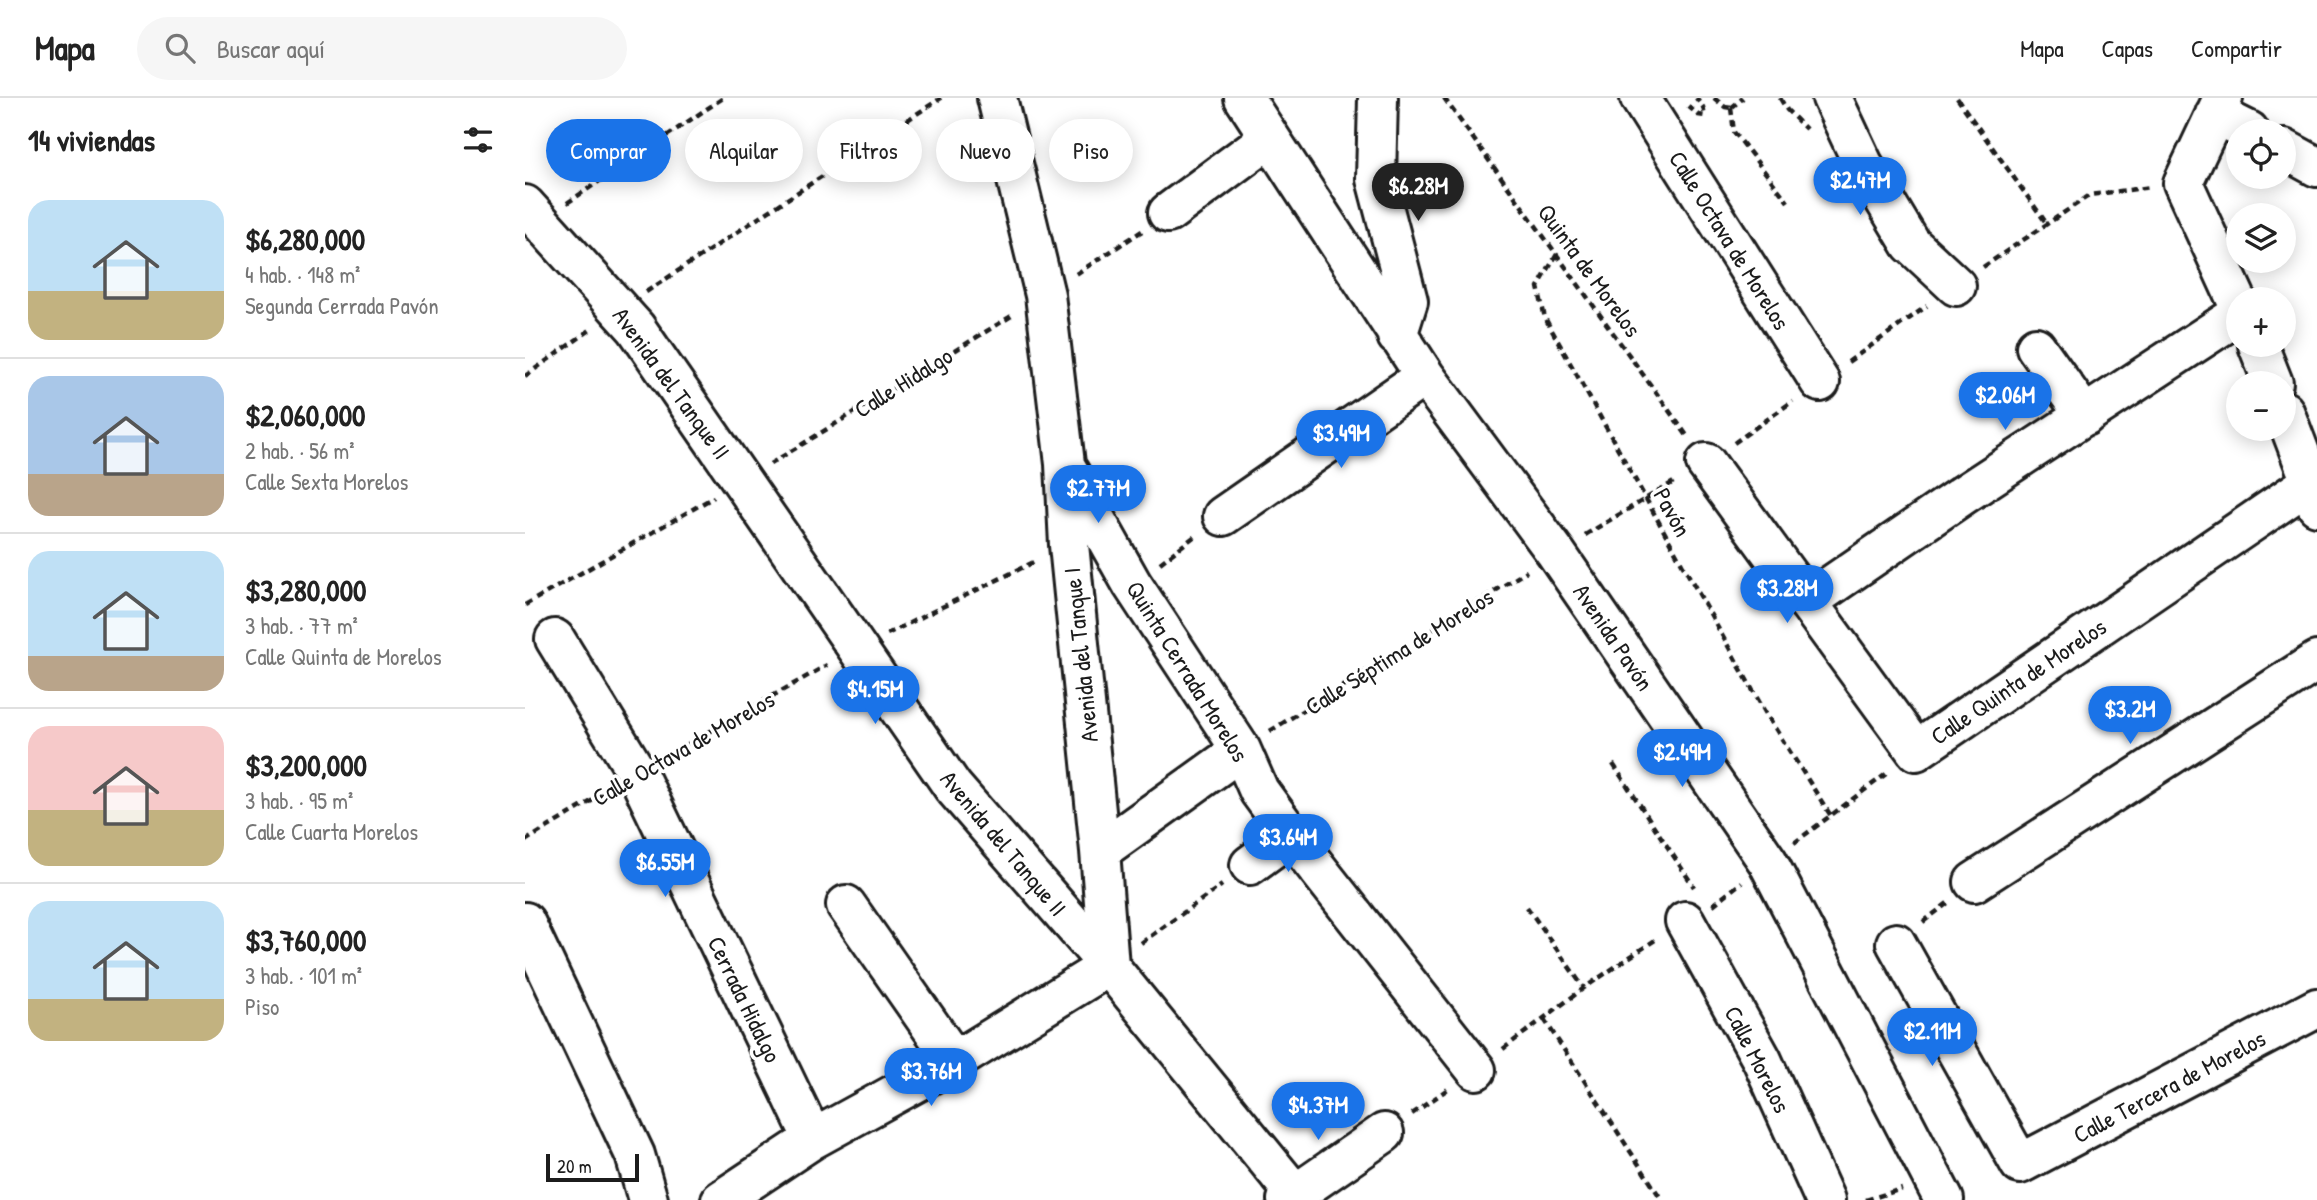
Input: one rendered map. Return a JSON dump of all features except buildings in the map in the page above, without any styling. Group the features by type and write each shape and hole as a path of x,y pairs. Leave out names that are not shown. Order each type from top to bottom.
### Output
{"street":[{"name":"Avenida del Tanque I","path":"997,98 1045,295 1065,464 1069,545 1109,966"},
{"name":"Avenida Pavón","path":"1244,98 1397,336 1556,553 1768,862 1944,1200"},
{"path":"1378,98 1375,179 1408,301 1397,336"},
{"name":"Calle Octava de Morelos","path":"1640,98 1820,382"},
{"path":"1832,98 1863,164 1911,244 1956,286"},
{"path":"2231,287 2183,183 2219,106 2235,119"},
{"path":"1168,213 1269,138"},
{"path":"2296,156 2317,167"},
{"name":"Avenida del Tanque II","path":"532,214 620,309 953,787 1109,966 1293,1198"},
{"path":"1807,602 2226,323"},
{"path":"2036,347 2085,416"},
{"path":"1223,516 1425,376"},
{"path":"2295,441 2314,495"},
{"name":"Calle Quinta de Morelos","path":"1706,463 1916,751 2314,495"},
{"name":"Quinta Cerrada Morelos","path":"1065,464 1132,584 1241,750 1259,791 1476,1070"},
{"name":"Cerrada Hidalgo","path":"555,639 637,773 813,1139"},
{"path":"1974,882 2317,661"},
{"path":"1100,851 1241,750"},
{"path":"1250,865 1291,835"},
{"path":"846,905 955,1061"},
{"name":"Calle Morelos","path":"1693,909 1825,1200"},
{"path":"525,922 635,1155 648,1200"},
{"name":"Calle Tercera de Morelos","path":"1896,943 2020,1164 2317,1009"},
{"path":"721,1200 813,1139 955,1061 1109,966"},
{"path":"1293,1198 1384,1133"}],"path":[{"path":"532,214 723,98"},
{"path":"525,376 620,309 941,98"},
{"name":"Quinta de Morelos","path":"1444,98 1706,463"},
{"path":"1714,98 1725,107 1731,108 1743,98"},
{"path":"1957,98 2047,224"},
{"path":"1731,108 1734,132 1787,202"},
{"name":"Calle Hidalgo","path":"525,605 742,481 1045,295 1168,213"},
{"name":"Pavón","path":"1557,254 1538,287 1545,318 1766,714 1831,816"},
{"name":"Calle Séptima de Morelos","path":"1241,750 1645,498 1706,463"},
{"path":"1132,584 1223,516"},
{"name":"Calle Octava de Morelos","path":"525,841 637,773 857,648 1069,545"},
{"path":"1613,764 1693,909"},
{"path":"1109,966 1250,865"},
{"path":"1527,907 1584,988"},
{"path":"1544,1019 1662,1200"},
{"path":"1384,1133 1476,1070"}]}
